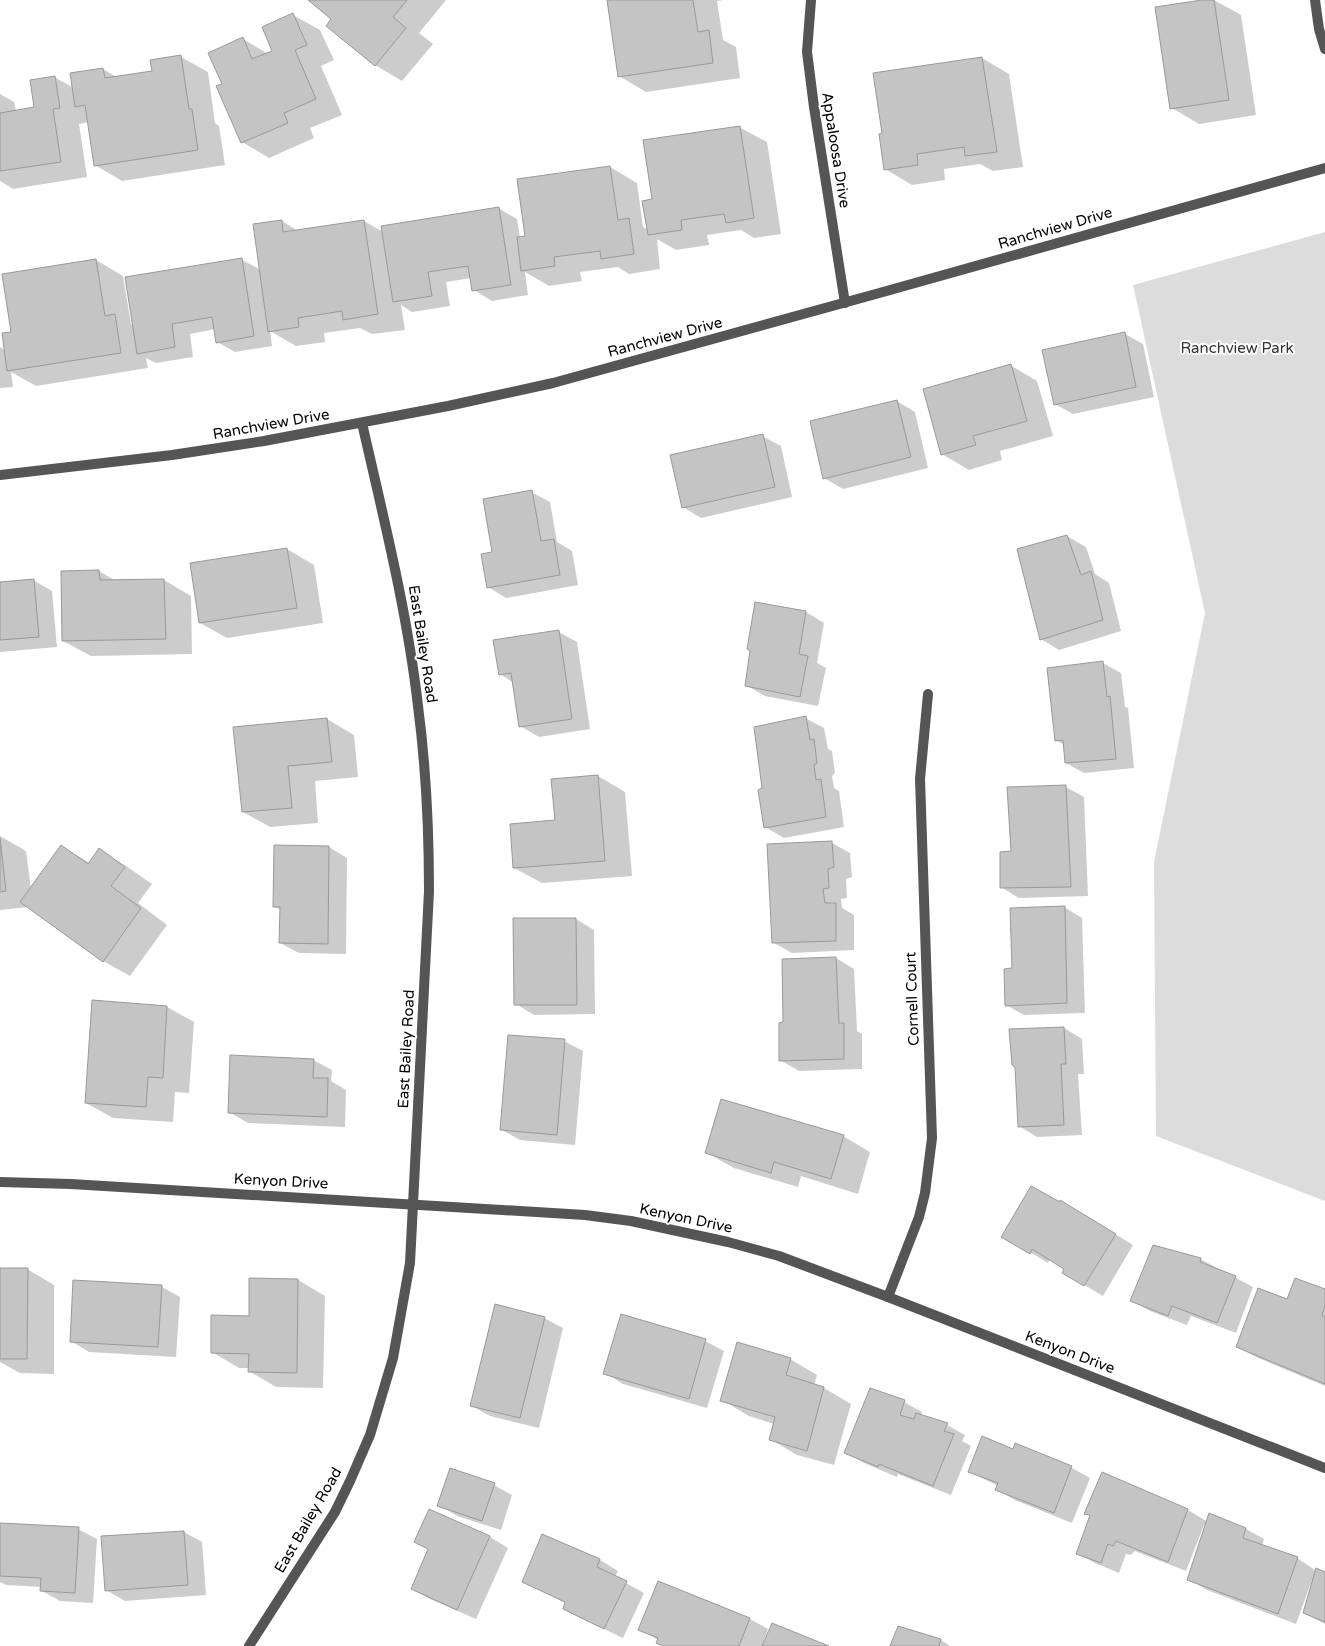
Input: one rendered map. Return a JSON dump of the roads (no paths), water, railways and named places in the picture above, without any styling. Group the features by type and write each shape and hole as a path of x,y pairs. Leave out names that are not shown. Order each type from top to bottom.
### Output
{"street":[{"name":"Appaloosa Drive","path":"811,0 807,52 845,303"},
{"path":"1315,0 1325,49"},
{"name":"Ranchview Drive","path":"0,475 172,455 264,441 448,406 553,383 1325,168"},
{"name":"East Bailey Road","path":"249,1646 334,1512 370,1435 393,1358 410,1263 429,891 429,854 418,705 399,588 362,423"},
{"name":"Cornell Court","path":"888,1297 919,1217 925,1193 932,1138 920,780 928,694"},
{"name":"Kenyon Drive","path":"0,1182 71,1184 413,1203 585,1215 631,1221 728,1242 779,1256 1325,1468"}],"park label":[{"name":"Ranchview Park","path":"1237,348"}]}
